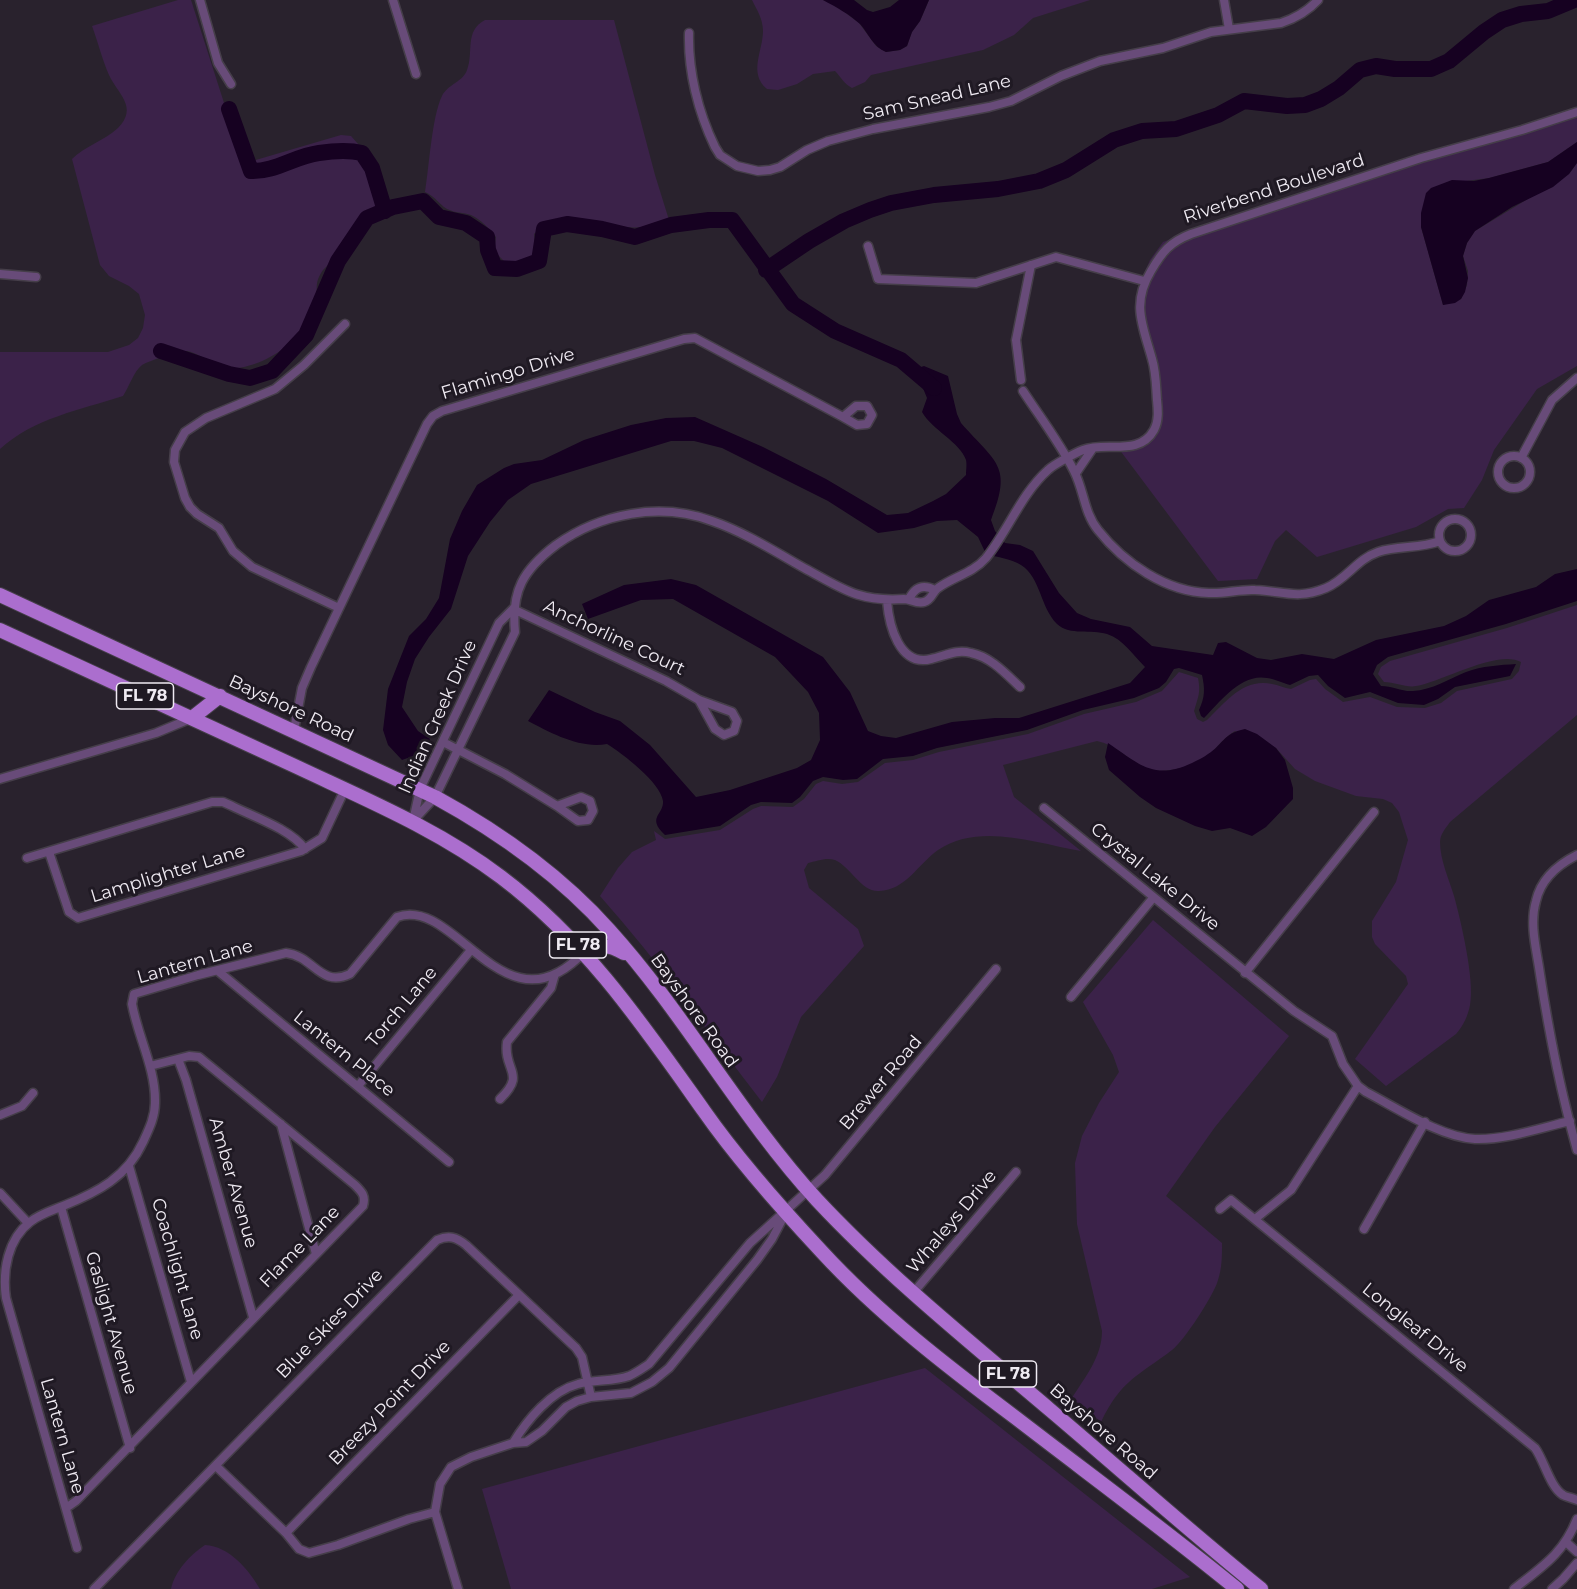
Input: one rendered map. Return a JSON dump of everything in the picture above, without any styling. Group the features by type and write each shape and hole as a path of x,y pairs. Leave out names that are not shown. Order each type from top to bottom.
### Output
{"main road":[{"name":"Bayshore Road","path":"0,595 435,796 491,830 556,879 608,928 632,956 737,1101 809,1191 861,1245 913,1293 1261,1589"},
{"name":"FL 78","path":"0,630 412,822 464,851 505,880 560,927 584,952 629,1007 728,1143 826,1256 911,1336 976,1389 1237,1589"},
{"path":"192,718 220,696"},
{"path":"584,952 600,945 611,946 632,956"},
{"path":"1080,1467 1096,1448"}],"street":[{"path":"200,0 218,63 231,84"},
{"path":"393,0 416,74"},
{"path":"1224,0 1229,29"},
{"name":"Sam Snead Lane","path":"689,33 688,54 692,78 715,147 720,155 737,166 758,171 780,167 807,150 828,141 873,129 989,107 1021,97 1061,76 1100,61 1152,51 1201,35 1229,29 1292,20 1318,0"},
{"name":"Riverbend Boulevard","path":"887,601 909,599 924,602 931,598 935,590 977,567 1041,477 1056,463 1068,460 1083,450 1136,445 1154,431 1157,422 1154,370 1139,310 1144,281 1163,251 1171,243 1191,234 1421,158 1577,112"},
{"path":"868,246 878,279 976,283 1056,257 1144,281"},
{"path":"1021,380 1016,340 1031,266"},
{"path":"0,274 36,277"},
{"path":"339,608 252,567 233,551 219,528 190,507 174,462 175,450 185,432 234,405 275,389 304,365 345,324"},
{"name":"Flamingo Drive","path":"294,730 302,688 427,424 433,416 442,411 684,339 695,338 843,417"},
{"path":"1521,458 1552,400 1577,378"},
{"path":"1023,391 1076,473 1090,518 1096,528 1133,565 1191,592 1222,593 1254,590 1286,595 1308,593 1328,587 1363,558 1377,552 1392,548 1425,546 1440,541"},
{"path":"1076,473 1093,448"},
{"name":"Indian Creek Drive","path":"412,822 435,796 515,632 513,609 520,583 541,558 566,538 586,527 606,519 636,513 657,511 690,514 711,520 750,538 848,592 868,599 887,601"},
{"name":"Riverbend Boulevard","path":"909,599 912,592 919,587 927,586 935,590"},
{"path":"887,601 893,632 903,650 910,657 920,661 952,652 972,653 991,662 1020,687"},
{"name":"Indian Creek Drive","path":"412,822 420,789 499,623 513,609"},
{"name":"Anchorline Court","path":"513,609 666,681 699,700 732,712 737,721 734,731 724,735 715,729 699,700"},
{"path":"0,779 156,733 192,718"},
{"path":"443,742 505,774 557,806"},
{"name":"Lamplighter Lane","path":"50,852 69,912 78,918 305,849 322,838 345,789"},
{"name":"Lamplighter Lane","path":"27,858 212,802 232,806 290,834 305,849"},
{"name":"Crystal Lake Drive","path":"1044,808 1245,973 1294,1011 1332,1036 1343,1064 1358,1086 1454,1135 1483,1139 1570,1121"},
{"path":"1245,973 1374,812"},
{"path":"1577,855 1556,868 1547,877 1536,901 1533,915 1544,1003 1577,1150"},
{"path":"1071,997 1153,898"},
{"name":"Lantern Lane","path":"77,1548 6,1298 4,1275 14,1244 28,1223 43,1214 95,1192 112,1181 129,1166 141,1146 154,1113 155,1101 150,1066 132,1004 135,994 198,975 286,953 296,954 305,959 327,978 339,979 350,974 397,917 407,914 417,914 437,924 471,950 520,979 531,980 555,974 576,961 584,952"},
{"name":"Torch Lane","path":"358,1086 471,950"},
{"name":"Brewer Road","path":"513,1443 522,1428 547,1403 566,1389 588,1382 629,1376 649,1364 750,1243 825,1175 996,969"},
{"name":"Lantern Place","path":"218,971 449,1162"},
{"path":"500,1099 512,1087 514,1077 505,1053 507,1042 551,988 555,974"},
{"name":"Flame Lane","path":"66,1508 130,1448 191,1382 363,1206 365,1199 355,1185 199,1057 189,1056 150,1066"},
{"name":"Amber Avenue","path":"178,1059 254,1317"},
{"path":"1255,1219 1291,1190 1358,1086"},
{"path":"0,1115 22,1106 33,1093"},
{"path":"1364,1229 1425,1122"},
{"path":"280,1124 316,1254"},
{"name":"Coachlight Lane","path":"129,1166 191,1382"},
{"name":"Whaleys Drive","path":"913,1293 1016,1172"},
{"path":"0,1193 28,1223"},
{"name":"Longleaf Drive","path":"1220,1209 1231,1200 1527,1440 1542,1457 1555,1487 1563,1495 1577,1500"},
{"name":"Gaslight Avenue","path":"61,1207 130,1448"},
{"path":"458,1589 435,1512 440,1484 451,1467 471,1457 513,1443 526,1442 542,1431 566,1407 577,1401 591,1397 631,1393 652,1382 669,1368 757,1260 772,1239 786,1212"},
{"name":"Blue Skies Drive","path":"94,1589 437,1239 447,1236 457,1239 576,1348 582,1357 591,1397"},
{"name":"Breezy Point Drive","path":"286,1533 518,1296"},
{"path":"216,1466 286,1533 299,1550 309,1553 435,1512"},
{"path":"1514,1589 1550,1561 1566,1542 1577,1519"},
{"path":"1566,1542 1577,1552"},
{"path":"1552,1589 1577,1563"}],"shaded area":[{"path":"178,0 191,0 242,159 249,162 341,135 351,136 358,144 384,209 323,270 317,282 315,305 304,327 287,346 271,357 251,365 232,368 224,367 186,351 145,363 134,375 123,396 43,422 13,438 0,449 0,352 108,352 129,345 138,338 143,328 145,315 139,294 109,276 100,265 72,159 118,128 127,113 124,100 104,63 92,26"},
{"path":"752,0 823,0 835,5 859,23 876,46 886,52 900,50 907,46 929,0 1090,0 1033,18 1014,35 983,50 871,75 865,82 852,88 835,71 813,74 797,84 778,90 767,89 758,76 763,27"},
{"path":"823,0 854,0 873,12 890,7 899,0 929,0 907,46 900,50 886,52 874,44 856,20"},
{"path":"485,20 614,20 669,220 645,226 628,227 585,220 558,220 545,225 534,234 536,252 523,264 505,262 494,251 496,237 485,224 471,215 447,209 425,192 433,129 442,96 465,74 474,30"},
{"path":"1577,108 1577,142 1548,162 1489,178 1466,181 1421,227 1443,305 1461,299 1467,285 1468,271 1463,256 1467,243 1475,231 1569,174 1577,163 1577,366 1537,389 1494,450 1482,480 1464,508 1448,509 1416,527 1317,557 1286,530 1275,541 1257,579 1218,581 1116,445 1141,437 1149,431 1153,421 1152,376 1135,304 1150,260 1163,242 1260,206"},
{"path":"1577,142 1577,163 1569,174 1553,187 1512,207 1475,231 1467,243 1463,256 1468,278 1465,292 1455,303 1443,305 1421,227 1421,213 1426,193 1431,188 1452,180 1474,181 1548,162"},
{"path":"924,366 948,376 961,423 992,457 997,466 1001,487 991,520 995,531 1005,543 1020,545 1033,551 1059,593 1077,613 1091,619 1130,627 1152,646 1213,655 1218,643 1226,642 1257,658 1271,660 1302,654 1334,659 1376,640 1444,626 1466,616 1489,600 1536,587 1555,574 1577,569 1577,601 1506,624 1388,657 1377,665 1373,674 1381,686 1409,691 1434,686 1478,668 1516,664 1510,676 1455,687 1438,699 1424,705 1398,703 1370,692 1345,698 1328,686 1318,675 1309,676 1290,685 1257,678 1248,680 1232,690 1204,718 1199,710 1204,693 1202,675 1179,668 1174,669 1159,688 1134,698 1083,710 1027,730 937,748 913,756 883,759 857,779 843,780 823,777 813,781 792,803 761,802 751,805 720,826 665,835 656,820 663,806 660,794 648,777 631,761 607,744 576,742 528,721 549,690 620,721 650,745 696,797 730,790 797,768 811,760 820,740 819,713 808,692 775,657 673,599 641,600 588,619 582,604 624,585 671,579 696,585 823,657 850,692 868,731 881,736 896,738 952,722 1019,718 1130,683 1145,667 1123,644 1107,634 1062,628 1051,617 1028,571 1013,561 986,554 978,537 957,520 937,521 914,528 878,533 828,501 722,448 694,441 671,441 531,484 508,500 490,522 468,556 451,609 415,659 407,682 402,707 418,731 430,739 419,754 402,760 388,745 383,730 388,689 409,636 426,619 439,598 450,539 477,485 514,464 542,460 584,440 631,425 666,418 695,417 763,447 826,479 887,515 908,513 946,494 966,475 966,462 963,454 932,425 922,412 927,398 915,369"},
{"path":"1577,605 1577,715 1450,822 1441,836 1441,856 1457,907 1469,967 1471,994 1467,1017 1456,1034 1386,1086 1355,1059 1408,984 1406,976 1375,944 1372,937 1372,921 1396,882 1408,840 1399,812 1392,803 1383,799 1356,796 1315,781 1295,769 1276,748 1235,731 1204,758 1178,769 1158,771 1149,769 1115,748 1097,741 1003,765 1014,797 1081,851 1008,837 971,837 938,850 897,886 879,891 867,888 835,860 825,859 808,863 804,870 809,888 858,929 864,946 801,1017 777,1077 762,1102 663,971 600,896 618,868 632,852 656,840 654,831 665,839 720,830 761,806 793,807 804,799 816,784 823,781 842,784 858,782 885,763 913,760 939,752 1028,734 1084,714 1136,702 1162,691 1179,672 1198,678 1199,691 1194,711 1197,719 1203,722 1244,688 1262,683 1291,689 1316,679 1343,702 1370,697 1397,707 1425,708 1441,703 1457,691 1512,679 1519,671 1521,662 1511,659 1484,663 1412,686 1384,682 1378,674 1381,667 1390,661 1507,628"},
{"path":"1245,729 1257,734 1276,748 1285,760 1293,788 1293,799 1266,827 1252,836 1230,828 1212,831 1195,826 1156,808 1109,770 1105,757 1108,743 1147,768 1167,770 1179,768 1204,757 1227,736"},
{"path":"1153,920 1289,1036 1215,1127 1166,1196 1222,1243 1221,1266 1211,1296 1184,1337 1172,1350 1123,1388 1101,1422 1072,1398 1096,1358 1102,1331 1077,1224 1075,1163 1082,1136 1119,1072 1113,1055 1083,1002"},
{"path":"925,1368 1190,1577 1152,1589 511,1589 482,1489"},
{"path":"205,1545 214,1546 230,1554 250,1574 260,1589 171,1589 184,1564"}],"waterway":[{"path":"766,270 809,241 844,221 870,210 891,203 934,195 998,189 1039,181 1066,170 1114,140 1142,131 1176,129 1218,115 1244,101 1287,106 1305,105 1339,88 1360,70 1376,66 1395,69 1431,69 1449,61 1502,20 1521,14 1548,11 1574,0"},
{"path":"229,109 251,171 268,169 319,153 341,151 362,153 372,168 385,211"},
{"path":"161,351 229,374 250,378 272,371 306,335 338,261 367,218 393,207 423,201 439,217 466,223 487,237 488,250 495,268 517,269 539,261 544,229 567,224 635,237 671,225 709,220 732,220 793,304 835,331 901,360 934,388"}]}
